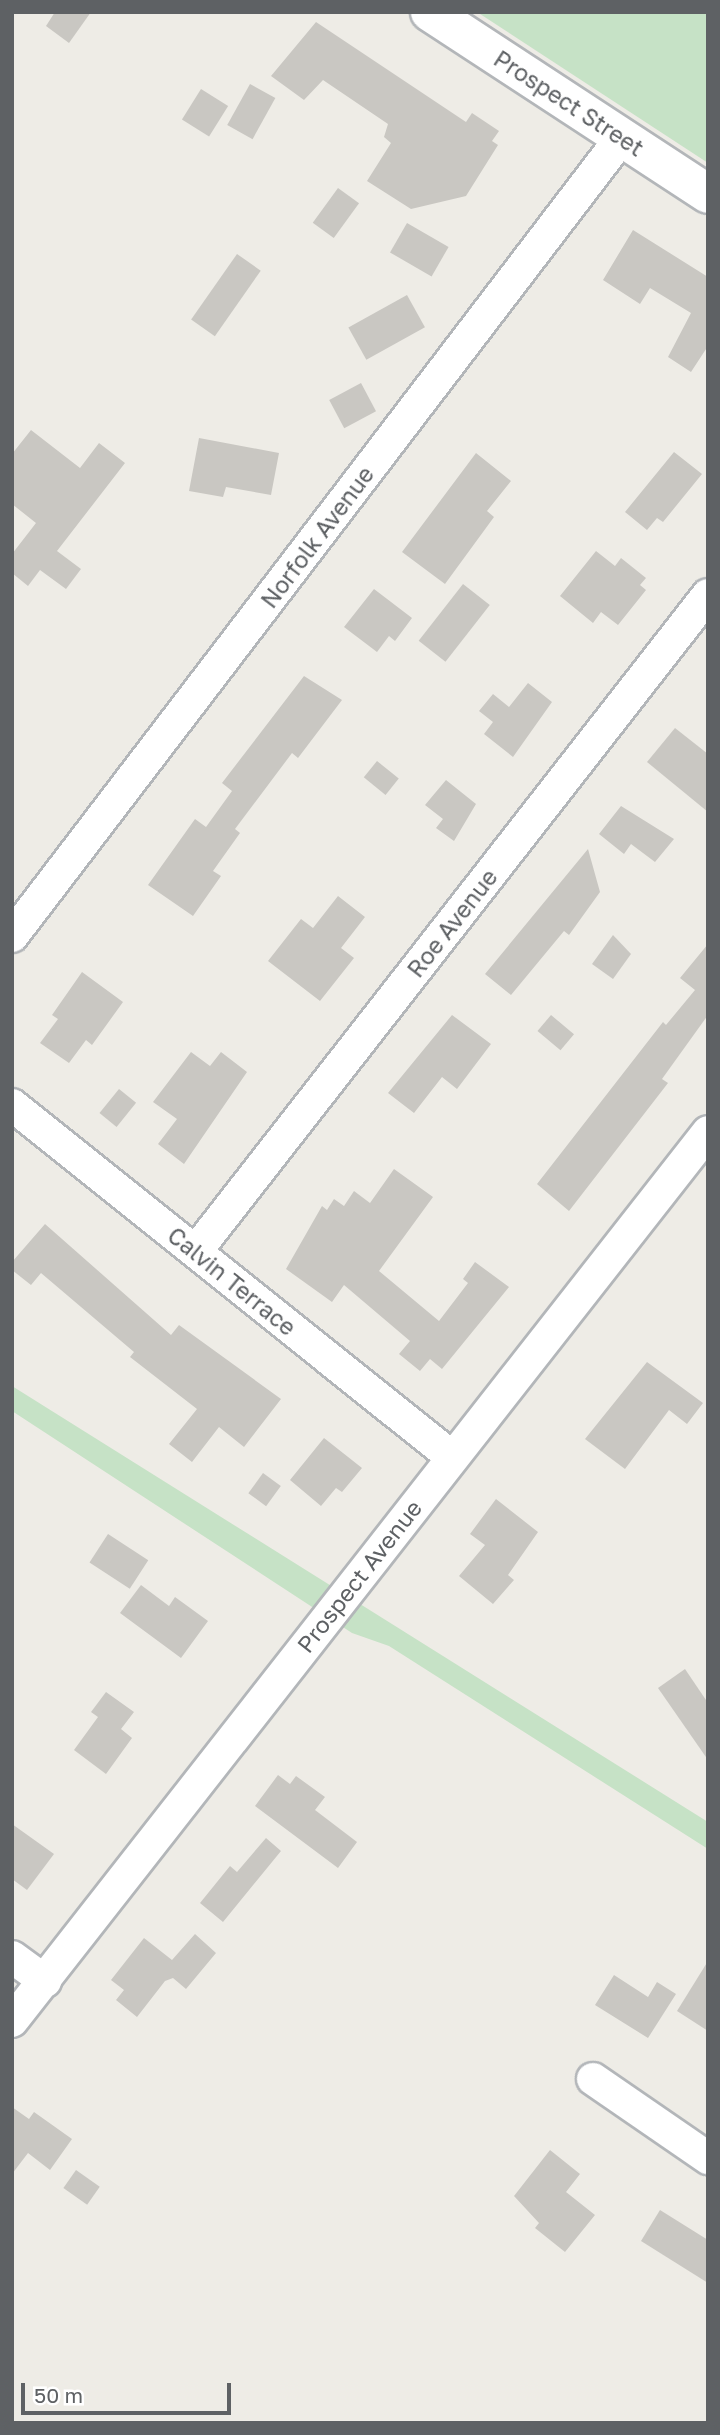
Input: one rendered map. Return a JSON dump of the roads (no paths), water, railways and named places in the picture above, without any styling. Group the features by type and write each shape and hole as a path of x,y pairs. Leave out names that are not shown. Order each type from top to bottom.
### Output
{"main road":[{"name":"Prospect Street","path":"430,12 708,194"}],"street":[{"name":"Norfolk Avenue","path":"12,936 622,137"},
{"name":"Roe Avenue","path":"196,1251 708,595"},
{"name":"Calvin Terrace","path":"12,1105 452,1457"},
{"name":"Prospect Avenue","path":"12,2021 708,1132"},
{"path":"12,1957 45,1981"},
{"path":"593,2079 708,2158"}]}
